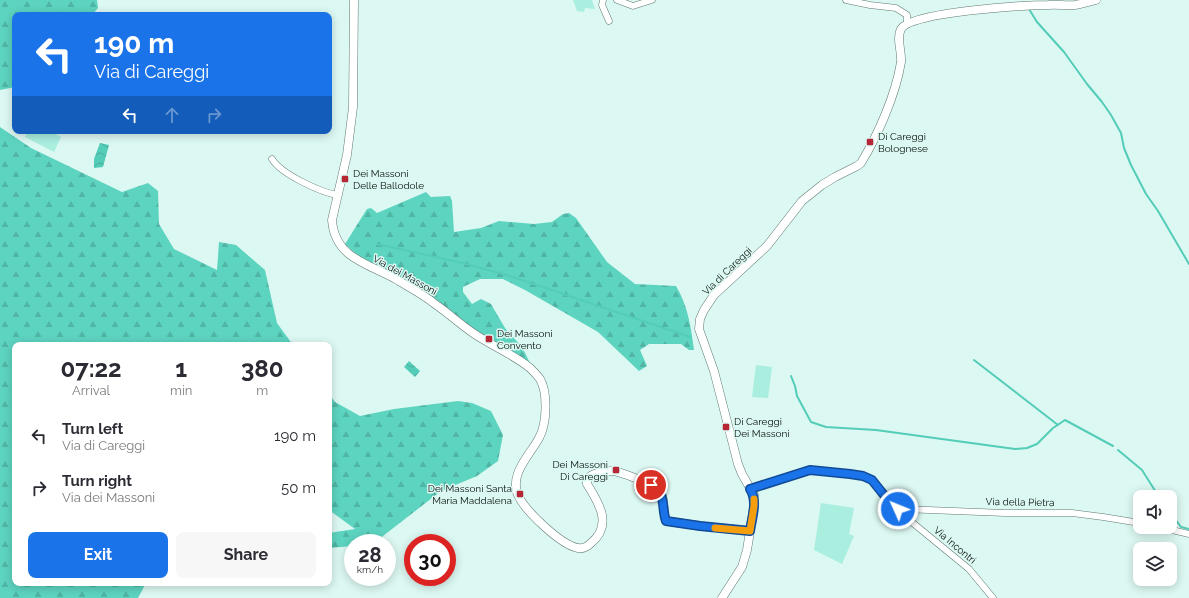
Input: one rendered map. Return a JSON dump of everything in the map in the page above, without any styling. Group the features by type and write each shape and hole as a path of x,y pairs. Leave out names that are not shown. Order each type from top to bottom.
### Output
{"street":[{"name":"Via dei Massoni","path":"354,0 353,107 347,155 332,220 333,231 340,244 348,254 373,269 398,280 434,302 474,333 530,368 540,379 544,392 544,422 540,437 518,472 516,488 519,497 527,508 551,532 565,543 579,548 586,547 602,532 603,516 587,484 587,480 593,475 612,471 640,480 658,489 661,493 666,521 750,531"},
{"path":"603,0 602,5 609,21"},
{"path":"617,0 633,6 652,0"},
{"path":"846,0 896,8 907,15 907,23 922,18 968,11 1050,4 1076,5 1096,0"},
{"name":"Via di Careggi","path":"722,598 742,567 747,550 754,506 754,495 738,464 714,371 699,329 700,319 714,295 767,246 802,201 822,185 861,163 890,102 901,62 899,34 901,28 907,23"},
{"path":"272,159 276,166 310,186 328,194 337,195"},
{"name":"Via Incontri","path":"750,489 810,470 863,476 872,480 888,500 908,519 969,569 993,598"},
{"name":"Via della Pietra","path":"901,511 903,509 1082,514 1133,523"},
{"path":"1177,531 1189,534"}],"green space":[{"path":"0,0 97,0 98,8 95,12 12,12 12,88 0,90"},
{"path":"0,127 31,148 122,192 148,183 158,191 159,224 174,249 217,270 219,242 236,245 265,270 277,323 291,342 12,342 12,586 144,586 138,598 0,598"},
{"path":"426,192 431,197 450,196 452,201 454,232 481,228 499,221 534,224 552,222 563,214 569,213 576,218 607,262 635,284 676,286 686,309 694,350 689,350 681,344 649,344 640,350 647,366 639,371 598,332 503,279 480,279 463,287 463,292 472,304 481,299 491,304 505,328 522,347 531,365 477,331 428,294 377,267 356,254 345,244 367,209 371,208 377,213"},
{"path":"332,398 335,402 360,416 394,409 458,401 472,403 491,411 503,435 498,461 477,476 441,491 386,534 344,534 344,547 332,548 332,533 355,529 332,512"}],"shaded area":[{"path":"573,0 592,0 595,9 585,8 584,12 577,11"},
{"path":"26,134 56,134 61,137 54,152 25,137"},
{"path":"756,365 772,367 768,398 752,397"},
{"path":"821,503 854,508 849,534 854,536 842,564 814,550"}],"water":[{"path":"100,143 109,145 103,167 94,168 94,159"},
{"path":"409,361 420,371 415,377 404,367"}],"waterway":[{"path":"1029,9 1037,22 1064,52 1111,115 1121,133 1124,148 1131,165 1146,194 1158,211 1189,264"},
{"path":"377,244 463,263 510,276 690,337"},
{"path":"974,360 1058,425"},
{"path":"791,376 797,396 811,422 826,427 876,430 1015,449 1027,448 1037,444 1053,428 1065,420 1113,446"},
{"path":"1118,450 1142,470 1155,490"},
{"path":"1177,522 1181,527 1189,529"}],"slow traffic":[{"path":"715,528 750,531 754,499"}],"place":[{"name":"Di Careggi Bolognese","path":"870,142"},
{"name":"Dei Massoni Delle Ballodole","path":"345,179"},
{"name":"Dei Massoni Convento","path":"489,339"},
{"name":"Di Careggi Dei Massoni","path":"726,427"},
{"name":"Dei Massoni Di Careggi","path":"616,470"},
{"name":"Dei Massoni Santa Maria Maddalena","path":"520,494"}],"route":[{"path":"651,485 658,489 661,493 666,521 750,531 754,506 754,495 750,489 810,470 863,476 872,480 878,489 898,509"}]}
